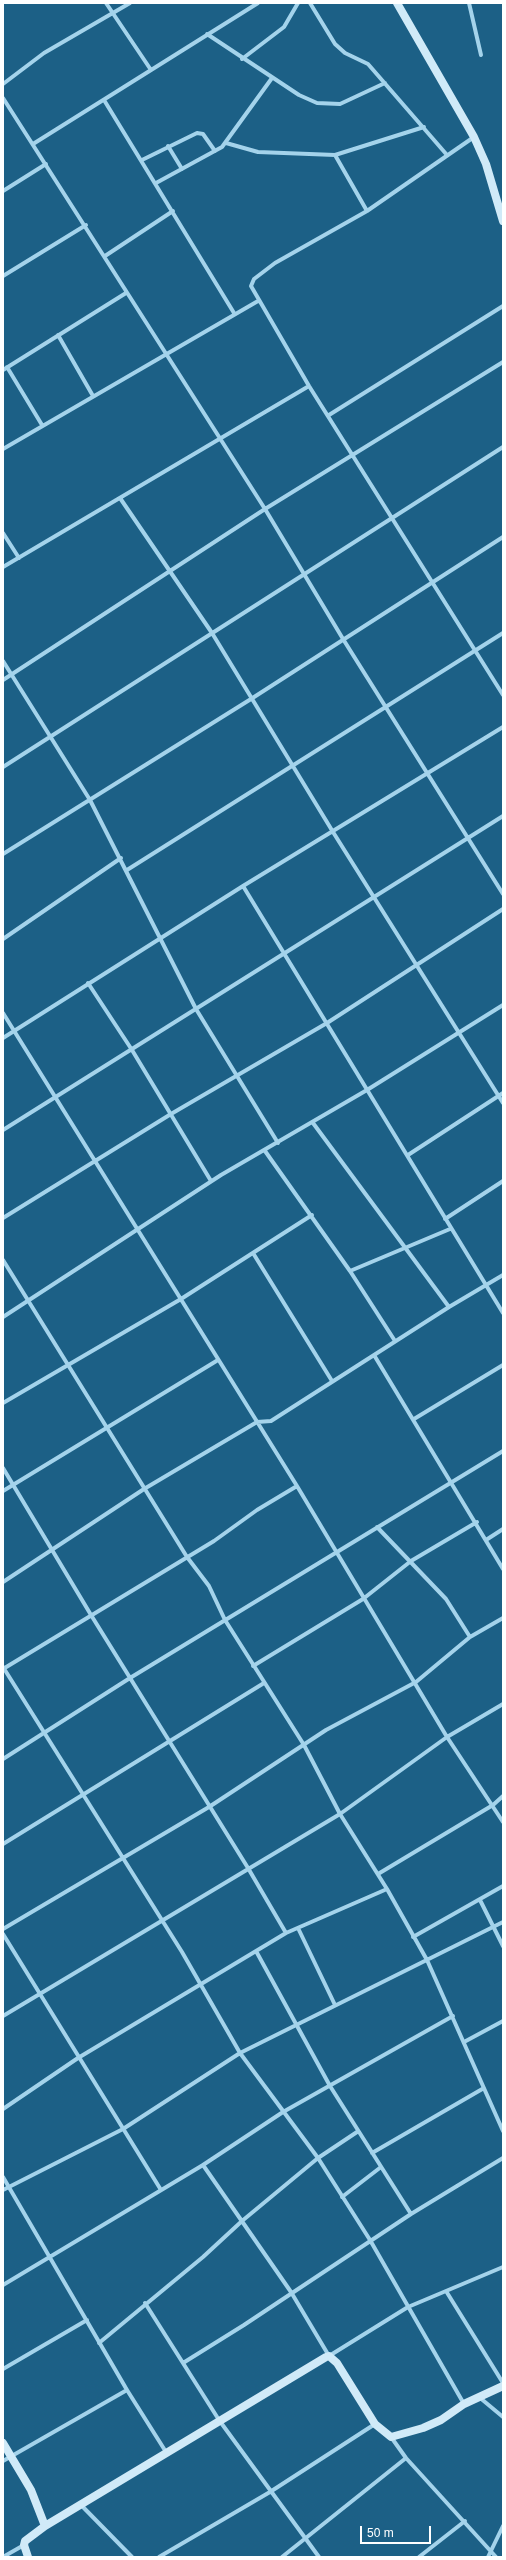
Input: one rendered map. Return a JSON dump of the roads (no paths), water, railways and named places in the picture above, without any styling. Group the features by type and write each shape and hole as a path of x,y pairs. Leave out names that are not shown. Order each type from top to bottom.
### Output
{"street":[{"path":"106,3 152,70"},
{"path":"3,84 44,53 130,3"},
{"path":"33,144 258,3"},
{"path":"242,59 284,27 298,3"},
{"path":"310,3 335,44 345,52 368,64 447,155"},
{"path":"397,3 474,138 486,164 503,221"},
{"path":"469,3 481,55"},
{"path":"207,34 242,59 299,95 317,103 340,104 385,83"},
{"path":"156,184 215,151 226,143 272,78"},
{"path":"3,98 86,225 165,355 265,509 343,639 503,894"},
{"path":"104,100 234,313"},
{"path":"226,143 258,152 335,156 424,127"},
{"path":"142,160 168,146 200,133 215,151"},
{"path":"474,138 367,211 275,263 254,279 251,286 258,301 309,386 329,415 391,517 434,582 503,695"},
{"path":"168,146 182,169"},
{"path":"335,156 367,211"},
{"path":"3,191 46,164"},
{"path":"105,256 173,212"},
{"path":"3,276 86,225"},
{"path":"3,370 126,293"},
{"path":"3,449 234,313 258,301"},
{"path":"329,415 503,306"},
{"path":"58,335 93,396"},
{"path":"3,680 169,570 503,362"},
{"path":"8,367 42,425"},
{"path":"3,567 309,386"},
{"path":"3,767 51,738 304,573 503,447"},
{"path":"120,498 212,633 332,832 503,1103"},
{"path":"3,533 19,558"},
{"path":"3,854 251,699 503,537"},
{"path":"127,870 503,633"},
{"path":"3,661 90,800 121,858 196,1010 278,1143"},
{"path":"3,1038 88,983 426,772 503,727"},
{"path":"3,1130 503,816"},
{"path":"3,938 121,858"},
{"path":"243,886 408,1155 450,1229 503,1313"},
{"path":"3,1218 97,1161 170,1114 236,1077 327,1022 503,909"},
{"path":"88,983 132,1050 211,1182"},
{"path":"3,1317 211,1182 313,1123 503,1005"},
{"path":"3,1013 97,1161 136,1230 181,1299 297,1486 363,1599 416,1682 447,1737 503,1822"},
{"path":"408,1155 503,1093"},
{"path":"313,1123 449,1307"},
{"path":"265,1151 312,1215 395,1341"},
{"path":"445,1219 503,1181"},
{"path":"3,1403 181,1299 312,1215"},
{"path":"350,1271 450,1229"},
{"path":"253,1253 332,1381"},
{"path":"3,1260 66,1365 144,1489 187,1557 209,1586 225,1620 304,1745 340,1814 387,1889 427,1960 503,2131"},
{"path":"3,1582 144,1489 257,1422 271,1421 449,1307 503,1276"},
{"path":"374,1355 453,1482 503,1568"},
{"path":"3,1491 218,1360"},
{"path":"414,1418 503,1365"},
{"path":"3,1759 130,1678 503,1451"},
{"path":"3,1468 91,1615 248,1868 286,1933"},
{"path":"297,1486 257,1510 187,1557 3,1668 45,1732 161,1920 240,2053 318,2158 370,2240 464,2404"},
{"path":"253,1666 363,1599 411,1561 477,1522"},
{"path":"377,1527 446,1599 470,1637"},
{"path":"486,1540 503,1530"},
{"path":"3,1929 209,1807 326,1730 416,1682 470,1637 503,1618"},
{"path":"3,1844 264,1683"},
{"path":"3,2016 340,1814 447,1737 503,1704"},
{"path":"378,1874 493,1805 503,1796"},
{"path":"413,1937 503,1886"},
{"path":"3,2109 78,2058 286,1933 387,1889"},
{"path":"480,1900 503,1946"},
{"path":"3,2190 8,2186 123,2129 240,2053 503,1922"},
{"path":"298,1928 335,2005"},
{"path":"3,1934 78,2058 161,2190"},
{"path":"256,1951 357,2132 411,2214"},
{"path":"3,2285 51,2258 203,2165 283,2112 453,2016"},
{"path":"464,2042 503,2021"},
{"path":"372,2153 484,2088"},
{"path":"99,2343 145,2303 203,2257 242,2221 318,2158 357,2132"},
{"path":"183,2362 244,2325 290,2292 370,2240 503,2158"},
{"path":"203,2165 290,2292 329,2356 337,2363 375,2424 391,2437 406,2458 465,2521 496,2557"},
{"path":"342,2197 381,2167"},
{"path":"3,2178 51,2258 99,2343 166,2452"},
{"path":"3,2557 24,2545 29,2538 45,2526 408,2307 503,2267"},
{"path":"446,2291 503,2383"},
{"path":"145,2303 219,2420 270,2492 319,2557"},
{"path":"3,2369 86,2320"},
{"path":"391,2437 423,2428 441,2420 464,2404 503,2386"},
{"path":"3,2461 127,2390"},
{"path":"480,2397 503,2418"},
{"path":"159,2557 270,2492 375,2424"},
{"path":"3,2444 31,2490 45,2526"},
{"path":"282,2557 406,2458"},
{"path":"81,2505 132,2557"},
{"path":"419,2557 465,2521"},
{"path":"488,2557 503,2526"},
{"path":"24,2545 28,2557"}]}
